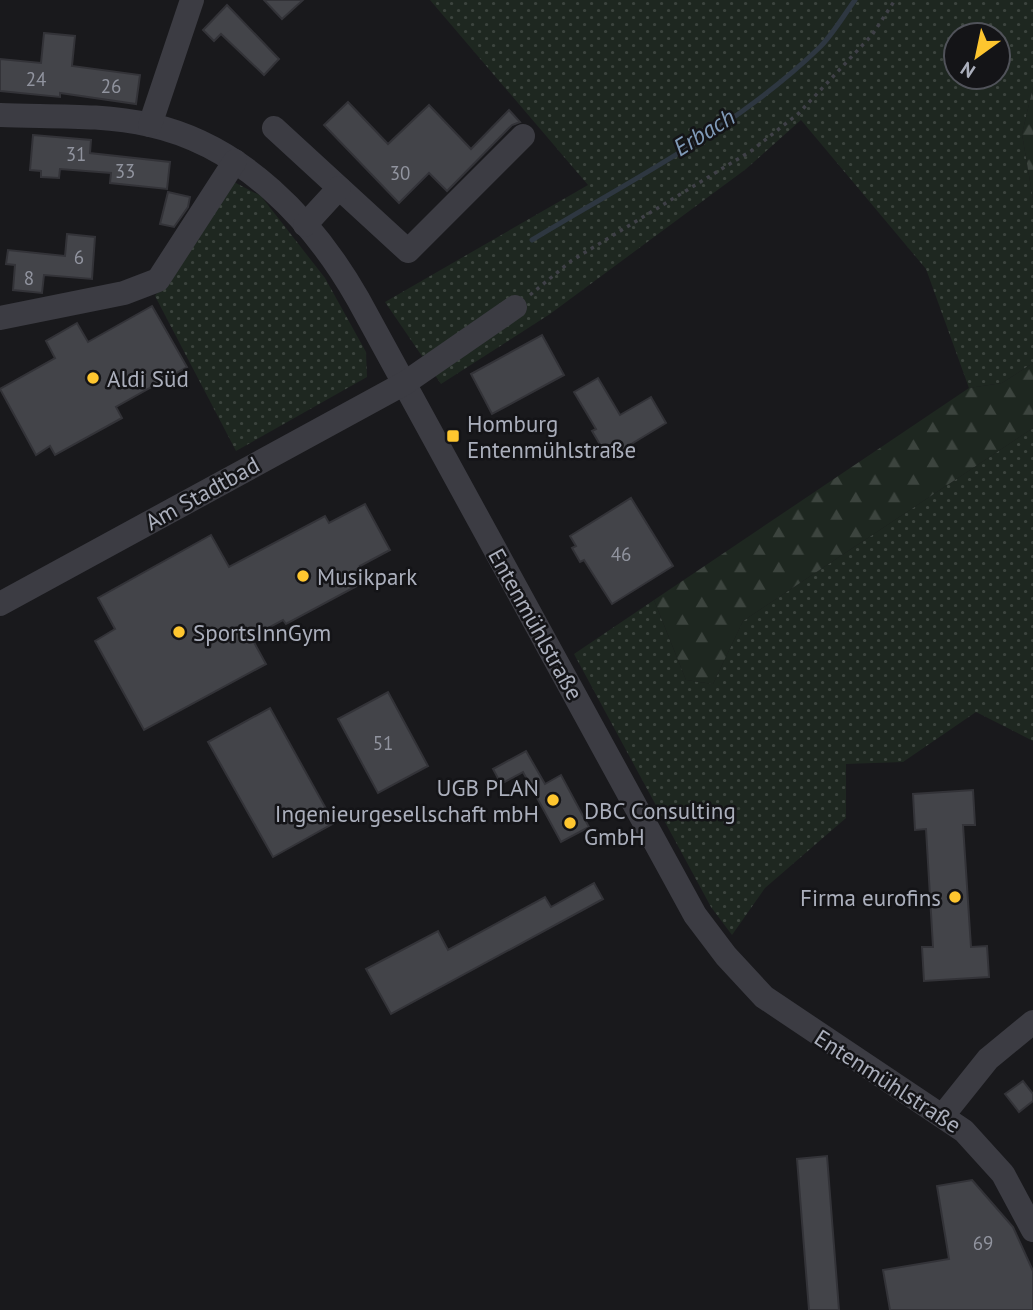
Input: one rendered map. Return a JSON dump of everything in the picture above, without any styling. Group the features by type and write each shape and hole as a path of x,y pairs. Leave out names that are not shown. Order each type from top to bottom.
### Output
{"street":[{"path":"150,125 192,0"},
{"name":"Entenmühlstraße","path":"0,115 150,125 208,146 235,161 263,181 305,225 343,272 695,915 726,956 764,997 798,1022 944,1114 980,1146 1003,1174 1033,1230"},
{"path":"274,128 408,251 523,136"},
{"path":"0,318 124,293 158,280 235,161"},
{"path":"305,225 339,188"},
{"name":"Am Stadtbad","path":"0,604 405,383 515,307"},
{"path":"944,1114 988,1059 1033,1022"}],"path":[{"path":"515,307 571,261 751,151 798,114 872,35 895,0"}],"green space":[{"path":"430,0 1033,0 1033,87 1022,134 1033,199 1033,363 1002,383 969,388 926,269 801,120 746,169 550,314 441,384 385,302 588,185"},
{"path":"1033,87 1033,199 1022,134"},
{"path":"234,182 261,196 325,278 366,352 367,377 236,451 155,296"},
{"path":"1033,363 1033,428 743,621 713,684 686,680 654,600 969,388 1002,383"},
{"path":"1033,428 1033,741 976,712 903,762 846,764 846,818 765,888 732,935 711,907 574,654 654,600 686,680 713,684 743,621"}],"building":[{"path":"264,0 303,0 282,19"},
{"path":"227,5 279,59 264,75 221,34 214,41 203,30"},
{"path":"44,33 75,36 72,66 140,75 136,104 60,93 60,97 0,91 0,59 41,63"},
{"path":"348,102 388,144 429,105 471,149 509,110 520,122 512,125 447,191 429,173 399,203 324,125"},
{"path":"33,135 91,140 90,153 170,162 167,189 110,183 111,173 60,169 59,178 41,177 41,171 30,170"},
{"path":"168,192 190,197 188,207 174,227 160,224"},
{"path":"67,234 95,237 92,279 44,275 42,293 13,290 15,265 6,264 8,250 65,256"},
{"name":"Aldi Süd","path":"152,306 187,367 116,407 122,418 55,455 50,446 36,455 0,389 55,358 46,341 77,323 88,342"},
{"path":"542,335 564,375 492,414 471,374"},
{"path":"598,378 620,415 651,397 666,423 608,458 592,431 596,429 574,392"},
{"path":"631,498 673,566 612,604 584,560 580,562 572,548 576,546 570,536"},
{"name":"SportsInnGym","path":"365,504 390,550 360,566 368,580 286,624 283,620 251,637 266,664 144,730 95,641 115,629 98,598 211,535 229,567 325,516 329,523"},
{"path":"388,692 428,766 378,793 338,719"},
{"path":"270,708 334,823 273,857 208,742"},
{"path":"526,751 545,784 561,775 589,827 561,842 523,772 501,784 493,769"},
{"path":"973,790 975,825 963,825 971,947 987,946 989,977 924,981 922,947 933,947 926,829 915,830 913,794"},
{"path":"594,883 603,899 391,1014 366,969 438,931 448,950 545,897 551,907"},
{"path":"1023,1081 1033,1094 1033,1101 1019,1112 1005,1094"},
{"path":"827,1156 839,1310 809,1310 797,1159"},
{"path":"972,1180 1013,1227 1033,1271 1033,1310 890,1310 883,1270 949,1259 937,1186"}],"waterway":[{"name":"Erbach","path":"532,240 682,151 754,103 820,47 855,0"}],"place":[{"name":"Aldi Süd","path":"93,378"},
{"name":"Homburg Entenmühlstraße","path":"453,436"},
{"name":"Musikpark","path":"303,576"},
{"name":"SportsInnGym","path":"179,632"},
{"name":"UGB PLAN Ingenieurgesellschaft mbH","path":"553,800"},
{"name":"DBC Consulting GmbH","path":"570,823"},
{"name":"Firma eurofins","path":"955,897"}]}
